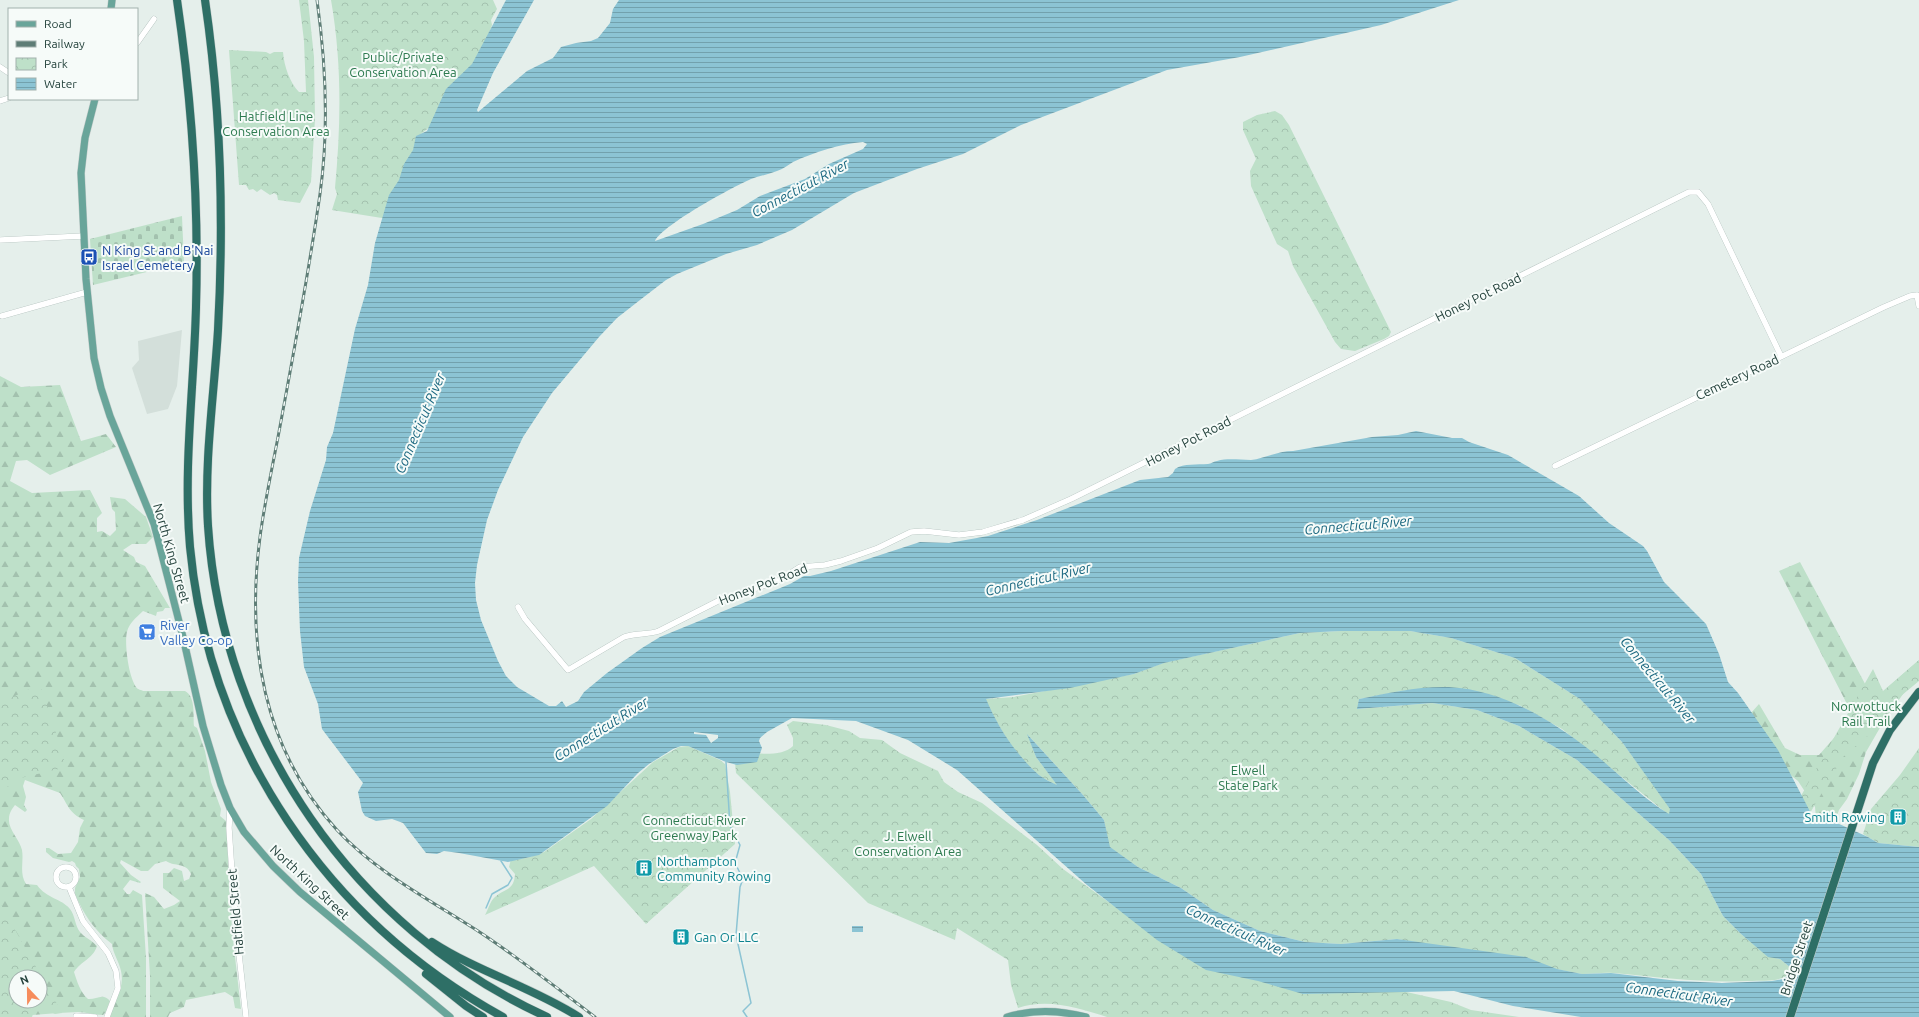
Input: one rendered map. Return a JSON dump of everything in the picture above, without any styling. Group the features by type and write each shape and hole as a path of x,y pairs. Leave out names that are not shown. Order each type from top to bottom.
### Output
{"highway":[{"path":"177,0 187,79 195,174 196,305 187,497 192,564 202,624 212,662 231,714 249,755 273,800 298,837 333,881 359,909 434,981 466,1006 483,1017"},
{"path":"205,0 214,75 220,205 218,332 207,471 208,526 214,583 230,653 258,730 296,799 344,863 379,902 429,945 488,986 547,1017"},
{"name":"Bridge Street","path":"1790,1017 1825,906 1877,755 1887,735 1904,709 1919,692"},
{"path":"344,863 399,915 435,943 471,964 550,1000 579,1017"},
{"path":"391,940 445,981 502,1017"}],"main road":[{"name":"North King Street","path":"95,100 82,156 87,292 94,358 101,388 124,452 154,524 183,636 203,726 215,769 230,808 244,832 259,851 286,879 450,1017"},
{"path":"1007,1017 1047,1011 1059,1011 1086,1017"}],"street":[{"path":"138,42 154,19"},
{"name":"Honey Pot Road","path":"518,607 525,619 568,670 624,637 634,634 650,634 659,631 722,599 778,581 800,567 825,565 842,561 878,548 914,531 967,535 1023,520 1071,499 1689,192 1698,192 1708,204 1781,356"},
{"path":"0,240 84,236"},
{"path":"2,316 87,292"},
{"path":"1918,294 1919,306"},
{"name":"Cemetery Road","path":"1554,466 1884,307 1918,294"},
{"name":"Hatfield Street","path":"230,808 229,828 235,918 246,1017"},
{"path":"69,887 83,921 108,953 116,971 118,988 107,1017"},
{"path":"76,1016 95,1017"}],"shaded area":[{"path":"182,330 177,386 168,409 147,414 132,368 139,360 138,341"}],"green space":[{"name":"Hatfield Line Conservation Area","path":"299,0 308,0 314,57 315,119 311,182 300,203 278,200 277,195 274,193 270,195 261,189 257,192 253,189 249,190 246,185 239,185 229,50 266,52 270,54 274,52 283,52 290,79 299,92 306,92 304,41"},
{"name":"Public/Private Conservation Area","path":"331,0 493,0 497,9 491,20 492,25 480,61 442,117 421,134 388,219 332,210 337,194 335,188 339,117 339,70 335,24"},
{"path":"1275,111 1282,115 1289,125 1391,332 1389,336 1384,339 1355,351 1341,349 1335,342 1293,266 1288,251 1277,244 1251,186 1250,171 1256,159 1243,130 1243,122 1257,115"},
{"path":"182,216 184,263 93,285 90,239"},
{"path":"0,376 21,387 60,385 81,441 106,434 116,447 50,475 27,460 16,461 10,481 32,493 90,490 102,513 97,518 97,532 102,531 110,536 116,530 115,512 112,509 110,497 125,499 146,517 153,537 146,544 132,544 123,550 134,557 136,562 145,566 170,608 165,608 163,611 157,612 156,616 143,611 131,623 127,632 126,645 132,679 138,689 144,691 185,691 189,694 194,712 194,726 197,728 205,751 211,782 221,809 220,816 226,821 232,931 241,1009 235,1008 233,997 225,992 186,1000 184,1007 170,1013 168,1017 150,1017 150,976 145,893 154,897 164,909 174,905 180,901 163,888 163,873 169,873 174,868 182,871 184,881 189,879 191,874 189,870 183,866 166,861 155,864 148,871 141,871 121,860 120,863 131,875 141,882 130,880 123,889 127,894 130,894 133,890 142,895 146,958 146,1017 110,1017 122,983 120,967 112,944 95,928 78,902 75,894 75,888 80,877 79,869 75,863 72,861 69,862 53,858 46,852 46,848 49,848 58,854 71,853 78,842 80,828 84,820 72,812 60,793 25,780 23,786 26,797 24,805 27,810 25,812 15,805 10,813 9,819 10,827 22,850 22,872 24,880 26,884 37,885 49,896 66,905 72,911 80,932 97,946 93,954 74,972 81,990 88,999 105,997 110,1001 106,1012 103,1015 78,1012 0,1017"},
{"path":"1800,562 1871,695 1880,694 1919,660 1914,679 1885,719 1866,752 1859,774 1847,799 1839,810 1835,821 1824,822 1816,818 1815,807 1798,781 1788,773 1751,713 1759,704 1785,748 1800,755 1819,755 1848,722 1848,706 1779,571"},
{"name":"Elwell State Park","path":"1341,631 1410,631 1451,638 1515,658 1580,699 1622,742 1671,809 1669,815 1562,729 1519,705 1408,690 1359,699 1358,709 1432,703 1477,710 1519,726 1577,760 1669,840 1701,874 1723,916 1741,934 1768,956 1780,959 1791,968 1791,973 1776,980 1765,981 1714,981 1609,973 1582,974 1397,939 1341,944 1305,942 1260,931 1213,910 1181,888 1138,867 1109,847 1104,820 1028,735 1036,757 1058,786 1041,777 1022,759 1008,740 985,699 1014,697 1134,674 1163,663 1300,633"},
{"name":"Norwottuck Rail Trail","path":"1919,660 1919,681 1890,705 1878,727 1843,757 1776,871 1764,861 1873,669 1883,691"},
{"path":"40,684 64,757 63,768 12,780 0,798 0,703"},
{"name":"J. Elwell Conservation Area","path":"793,721 826,725 849,731 860,738 882,740 900,753 938,771 944,782 958,792 982,803 1037,845 1063,869 1121,911 1252,979 1283,985 1402,991 1451,1002 1471,1010 1519,1017 1107,1017 1063,1005 1040,1004 1018,1008 1011,985 1008,960 957,928 955,940 868,903 736,773 734,751 765,754 788,750 793,746 793,738 787,725"},
{"name":"Connecticut River Greenway Park","path":"688,746 720,760 725,764 730,792 735,844 646,924 594,866 485,915 493,899 513,884 515,874 509,867 511,859 527,858 544,852 591,819 653,762 679,747"},
{"path":"1919,748 1919,847 1878,843 1863,834 1871,809 1900,775"},
{"path":"0,903 37,969 8,969 8,1009 35,1009 32,1017 0,1017"},
{"path":"48,988 62,1013 55,1014 44,1009 48,1009"}],"water":[{"name":"Connecticut River","path":"506,0 534,0 493,73 477,110 478,112 527,71 553,58 561,47 591,41 598,38 610,23 613,9 619,0 1459,0 1381,25 1240,57 1167,70 1021,125 963,154 917,169 854,193 792,230 757,245 726,254 666,280 617,318 552,393 523,437 498,490 487,520 477,565 475,583 476,600 481,620 498,661 506,676 517,687 549,706 556,706 562,701 566,707 578,701 584,692 607,673 660,637 790,584 804,576 831,571 920,542 949,543 988,536 1037,520 1140,480 1168,477 1175,469 1182,466 1209,464 1216,461 1234,459 1251,460 1282,452 1416,431 1452,438 1462,438 1469,442 1508,455 1579,496 1609,523 1643,546 1664,582 1706,624 1719,654 1728,682 1738,693 1778,750 1815,821 1821,823 1837,823 1878,843 1919,847 1919,1017 1581,1017 1513,1006 1454,991 1303,994 1258,981 1206,970 1157,940 1087,885 957,770 908,740 856,721 792,718 767,732 760,738 759,741 762,748 757,762 737,765 688,746 681,746 673,749 649,764 638,773 607,806 539,855 508,862 444,851 437,854 426,853 403,823 392,819 376,821 365,816 362,811 358,792 363,783 322,729 318,704 304,667 300,631 298,581 299,558 310,511 326,460 327,447 333,433 355,329 368,285 375,243 389,195 399,180 404,164 413,150 416,136 427,131 446,89 472,64","holes":["863,142 867,144 863,149 829,164 805,179 760,196 737,210 655,241 671,225 684,216 714,198 751,179 779,170 793,162 819,152","1341,631 1410,631 1451,638 1515,658 1580,699 1622,742 1670,809 1669,814 1639,792 1575,739 1542,717 1507,700 1469,689 1438,687 1392,692 1359,699 1357,709 1432,703 1477,710 1519,726 1577,760 1669,840 1701,874 1723,916 1768,957 1780,959 1791,968 1791,973 1783,979 1772,981 1722,983 1678,981 1611,973 1582,974 1557,969 1526,957 1397,939 1341,944 1305,942 1260,931 1213,910 1181,888 1138,867 1110,847 1104,820 1027,734 1036,757 1057,785 1041,776 1030,767 1008,740 986,699 1070,688 1134,674 1164,663 1300,633"]},
{"path":"852,926 863,926 863,932 852,932"}],"pier":[{"path":"694,732 718,735 718,738 711,743 706,735 694,734"}],"waterway":[{"path":"726,762 730,826 740,845 735,863 743,879 740,887 736,935 751,1003 743,1011 747,1017"},
{"path":"486,908 492,894 508,885 512,878 501,861"}],"railway":[{"path":"317,0 323,48 325,97 325,146 323,170 307,279 267,494 260,537 256,577 256,617 259,655 266,693 276,730 292,765 312,799 337,830 369,860 424,898 481,933 510,953 595,1017"}],"place":[{"name":"N King St and B'Nai Israel Cemetery","path":"89,257"},
{"name":"River Valley Co-op","path":"147,632"},
{"name":"Smith Rowing","path":"1898,817"},
{"name":"Northampton Community Rowing","path":"644,868"},
{"name":"Gan Or LLC","path":"681,937"}]}
